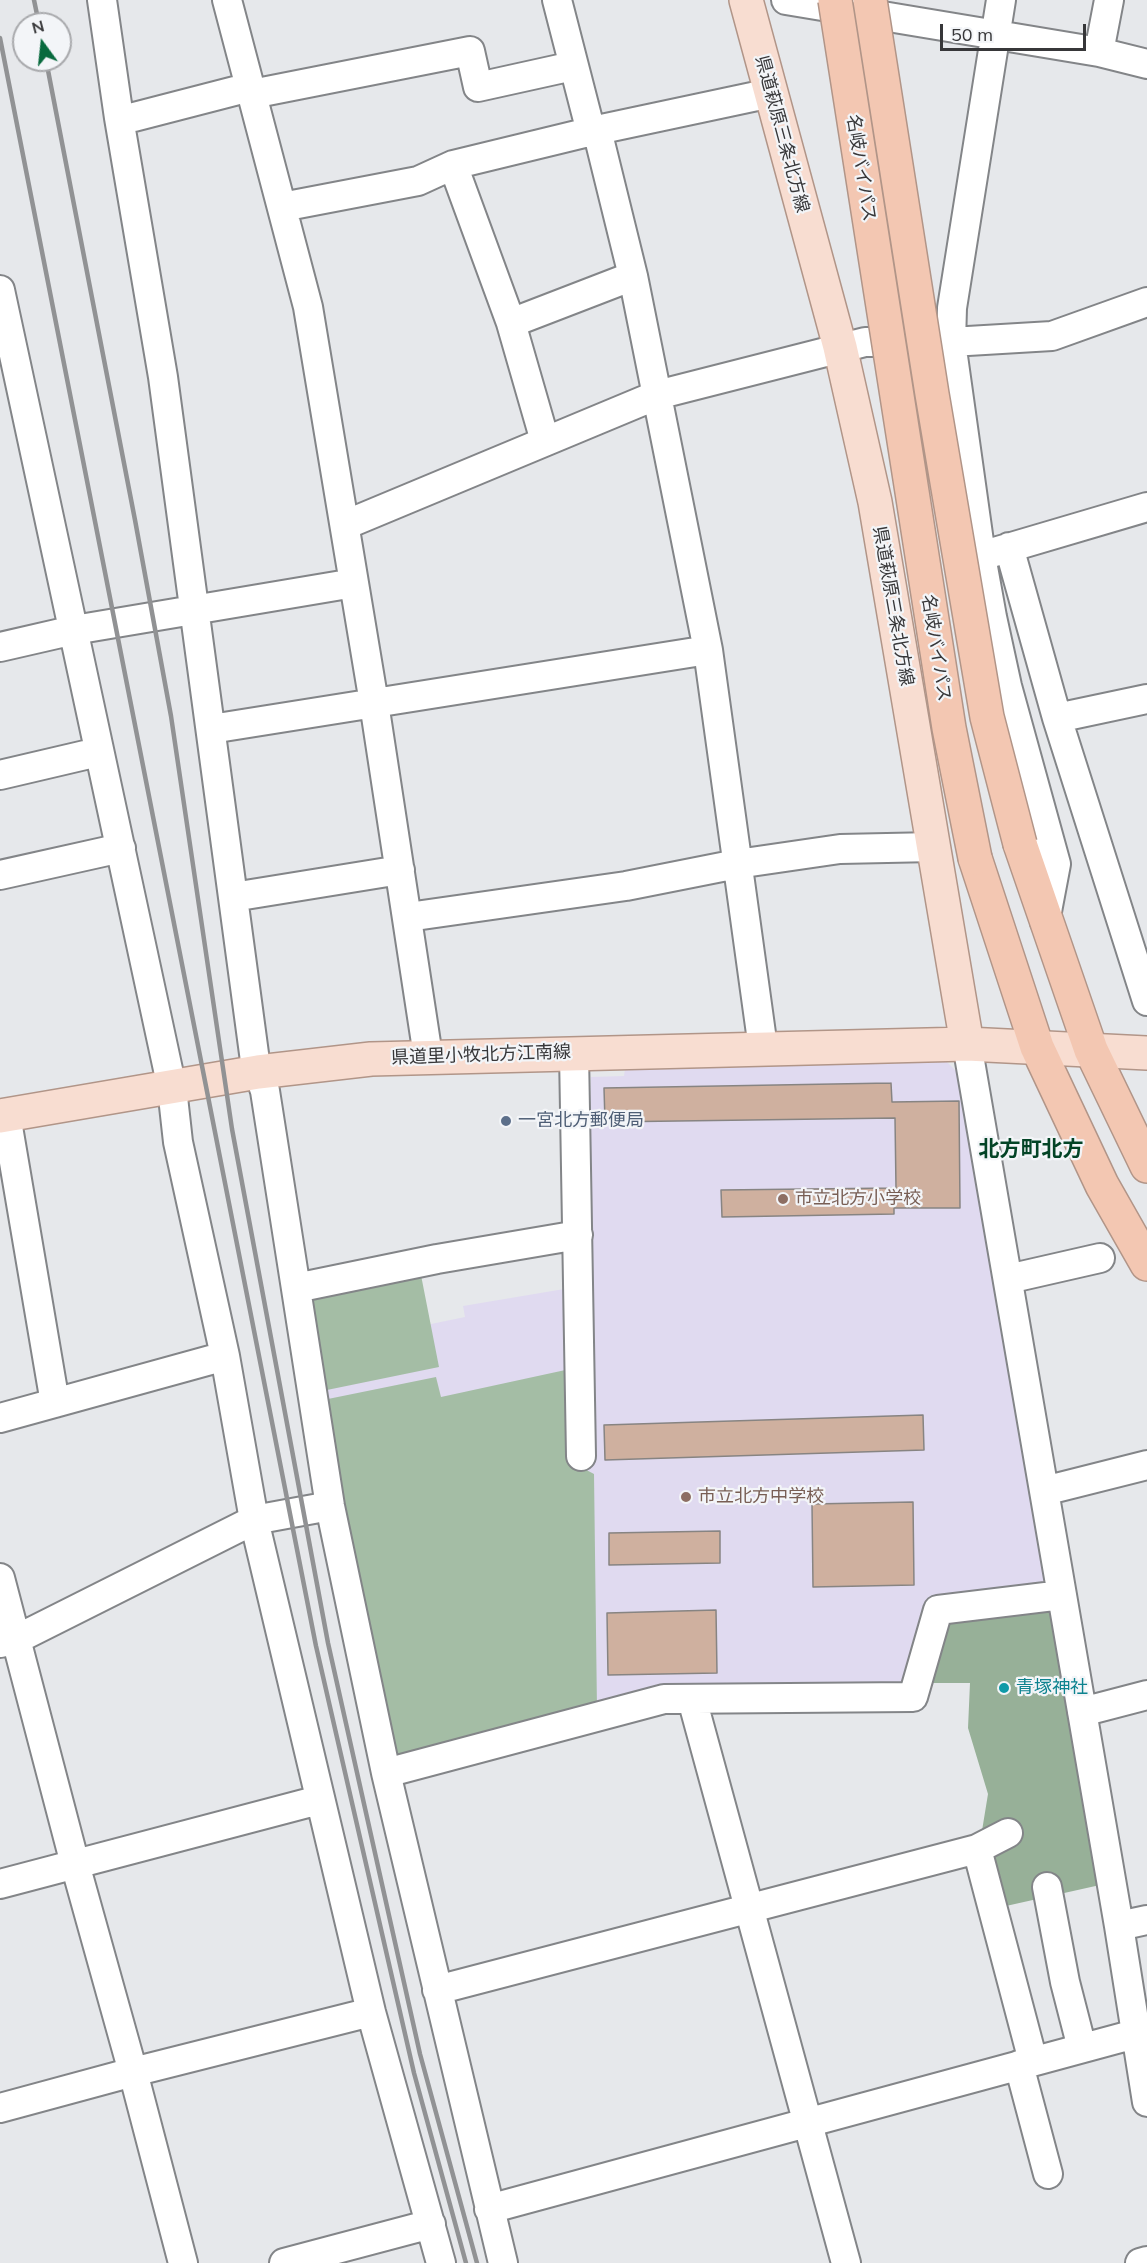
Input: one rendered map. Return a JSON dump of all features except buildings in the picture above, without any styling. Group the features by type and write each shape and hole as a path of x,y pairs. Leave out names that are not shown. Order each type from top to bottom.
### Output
{"highway":[{"name":"名岐バイパス","path":"835,0 949,728 975,858 1037,1047 1102,1185 1144,1264"},
{"name":"名岐バイパス","path":"870,0 932,394 987,717 1020,844 1045,922 1091,1050 1147,1167"}],"main road":[{"name":"県道萩原三条北方線","path":"746,0 840,347 875,502 967,1044"},
{"path":"967,1044 1147,1053"},
{"name":"県道里小牧北方江南線","path":"3,1116 258,1072 340,1062 428,1056 967,1044"}],"street":[{"path":"102,0 118,118 163,377 258,1072 265,1091 330,1506 386,1773 503,2263"},
{"path":"227,0 308,307 374,703 428,1056"},
{"path":"556,0 633,276 708,650 763,1048"},
{"path":"786,0 1099,52 1147,64"},
{"path":"1001,0 952,308 951,342 981,556 1007,686 1056,864 1045,922"},
{"path":"1099,52 1109,0"},
{"path":"118,118 134,117 251,90 470,51 478,87 573,66"},
{"path":"282,207 418,181 453,165 594,131 771,93"},
{"path":"453,165 511,323 545,441"},
{"path":"511,323 633,276"},
{"path":"0,290 11,396 74,630 98,752 121,848 172,1088 178,1142 225,1356 254,1520 371,2013 441,2263"},
{"path":"345,525 657,395 865,342 951,342 1052,336 1147,302"},
{"path":"981,556 1147,507"},
{"path":"1009,547 1057,718 1138,978 1146,992"},
{"path":"0,647 74,630 195,608 354,583"},
{"path":"211,729 708,650"},
{"path":"1057,718 1147,699"},
{"path":"0,775 98,752"},
{"path":"408,917 626,886 736,864 840,849 934,847"},
{"path":"0,875 121,848"},
{"path":"233,897 400,870"},
{"path":"967,1044 1119,1926 1147,2102"},
{"path":"574,1053 581,1456"},
{"path":"3,1116 56,1403"},
{"path":"297,1288 437,1259 578,1235"},
{"path":"1008,1279 1100,1258"},
{"path":"0,1418 225,1356"},
{"path":"1044,1491 1147,1465"},
{"path":"9,1641 254,1520 330,1506"},
{"path":"0,1578 9,1641 75,1864 183,2263"},
{"path":"386,1773 663,1699 913,1697 938,1610 1062,1595"},
{"path":"1082,1712 1147,1695"},
{"path":"692,1699 846,2263"},
{"path":"0,1884 319,1800"},
{"path":"437,1990 976,1849 1008,1833"},
{"path":"976,1849 1026,2063 1048,2174"},
{"path":"1047,1887 1065,1982 1082,2048"},
{"path":"1119,1926 1147,1920"},
{"path":"0,2108 133,2072 371,2013"},
{"path":"489,2209 1135,2034"},
{"path":"284,2263 431,2224"},
{"path":"1140,2263 1147,2261"}],"shaded area":[{"name":"市立北方中学校","path":"947,1062 957,1072 1047,1589 907,1688 663,1693 399,1764 305,1294 431,1324 465,1317 463,1306 588,1285 584,1113 590,1112 591,1077 624,1076 625,1069"}],"green space":[{"path":"420,1270 439,1367 322,1391 305,1294"},
{"path":"570,1369 573,1463 594,1474 597,1710 392,1759 323,1400 436,1377 441,1397"},
{"path":"1050,1606 1100,1885 997,1908 980,1843 988,1794 968,1728 970,1683 926,1683 942,1622"}],"railway":[{"path":"34,0 36,12"},
{"path":"0,38 316,1646 414,2073 466,2263"},
{"path":"48,72 171,716 232,1129 328,1643 420,2054 477,2263"}],"place":[{"name":"一宮北方郵便局","path":"506,1121"},
{"name":"市立北方小学校","path":"783,1199"},
{"name":"市立北方中学校","path":"686,1497"},
{"name":"青塚神社","path":"1004,1688"}],"district":[{"name":"北方町北方","path":"1031,1150"}]}
